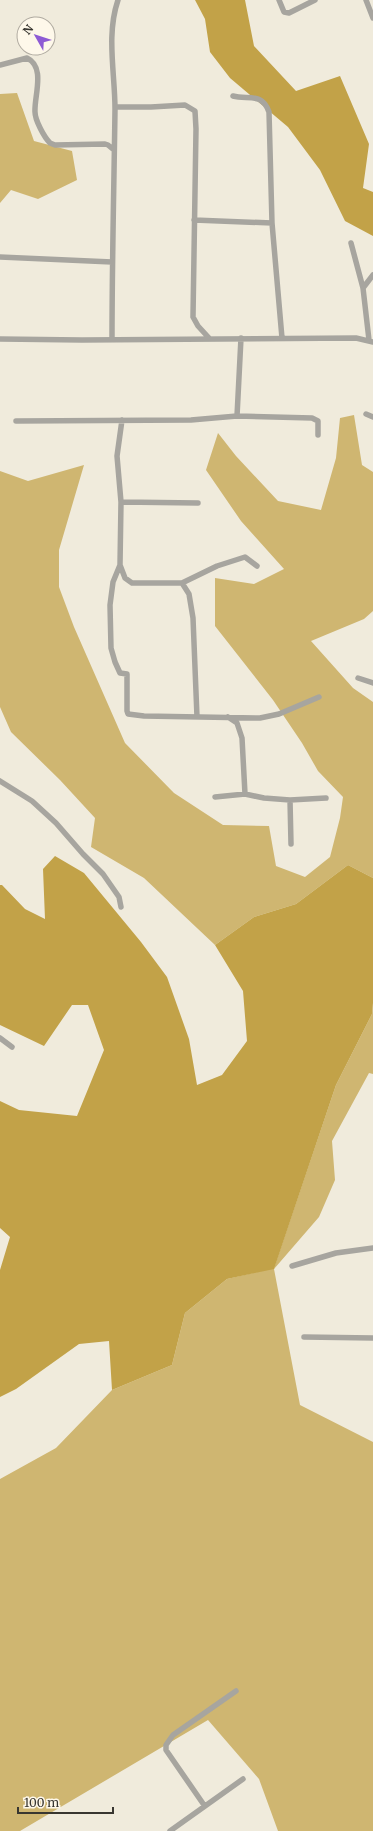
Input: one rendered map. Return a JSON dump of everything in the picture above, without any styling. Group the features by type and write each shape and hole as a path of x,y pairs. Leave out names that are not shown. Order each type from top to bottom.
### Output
{"street":[{"path":"112,340 115,107 112,30 118,0"},
{"path":"279,0 284,12 289,13 315,0"},
{"path":"366,0 373,18"},
{"path":"0,65 27,58 35,65 38,73 34,114 50,143 55,145 105,144 114,150"},
{"path":"233,96 249,96 258,99 266,106 269,112 272,223 282,338"},
{"path":"115,107 185,105 195,112 193,317 198,326 209,338"},
{"path":"194,220 272,223"},
{"path":"0,339 112,340 209,338 356,338 371,341 363,288 351,243"},
{"path":"0,257 112,262"},
{"path":"363,288 373,274"},
{"path":"237,416 241,338"},
{"path":"366,414 373,417"},
{"path":"16,421 192,420 237,416 316,418 318,421 318,435"},
{"path":"122,420 117,456 121,502 120,565 113,582 110,627 114,662 120,672 127,674 128,714 260,718 279,714 319,698"},
{"path":"121,502 198,503"},
{"path":"120,565 125,578 132,583 182,583 208,570 245,557 257,566"},
{"path":"182,583 189,594 193,618 197,717"},
{"path":"358,678 373,683"},
{"path":"228,717 237,724 242,738 245,794"},
{"path":"0,781 32,801 56,824 103,874 119,897 121,907"},
{"path":"215,798 245,794 264,798 290,800 326,798"},
{"path":"290,800 292,844"},
{"path":"0,1038 12,1047"},
{"path":"292,1266 336,1253 373,1248"},
{"path":"304,1337 373,1338"},
{"path":"204,1805 166,1750 166,1745 173,1735 236,1691"},
{"path":"170,1831 204,1805 243,1779"}],"shaded area":[{"path":"195,0 245,0 254,46 296,91 340,76 369,144 363,188 373,192 373,236 345,221 320,170 288,127 230,78 210,52 205,19"},
{"path":"17,93 34,141 72,151 77,180 38,199 11,190 0,203 0,94"},
{"path":"354,415 362,465 373,472 373,611 364,619 311,641 353,688 373,702 373,878 348,865 296,904 254,917 215,945 144,878 91,847 95,818 60,780 11,732 0,707 0,471 28,481 84,465 59,550 59,587 74,627 125,743 174,793 223,825 269,826 276,866 305,877 330,857 340,818 343,797 318,771 302,743 273,700 215,626 215,578 254,584 284,569 241,521 206,470 218,433 236,456 278,501 321,510 336,458 340,418"},
{"path":"55,856 84,873 141,942 167,977 189,1039 197,1085 222,1075 247,1041 243,991 215,945 254,917 296,904 348,865 373,878 372,1014 336,1085 274,1269 227,1279 185,1313 172,1365 112,1390 109,1341 79,1344 16,1389 0,1397 0,1270 10,1237 0,1228 0,1101 19,1110 77,1116 104,1050 88,1005 72,1005 44,1046 0,1025 0,885 2,885 25,909 45,919 43,869"},
{"path":"373,1003 373,1074 369,1073 332,1141 335,1180 319,1217 274,1269 300,1405 373,1442 373,1831 278,1831 259,1779 208,1720 20,1831 0,1831 0,1479 56,1448 112,1390 172,1365 185,1313 227,1279 274,1268 336,1085 372,1014"}]}
